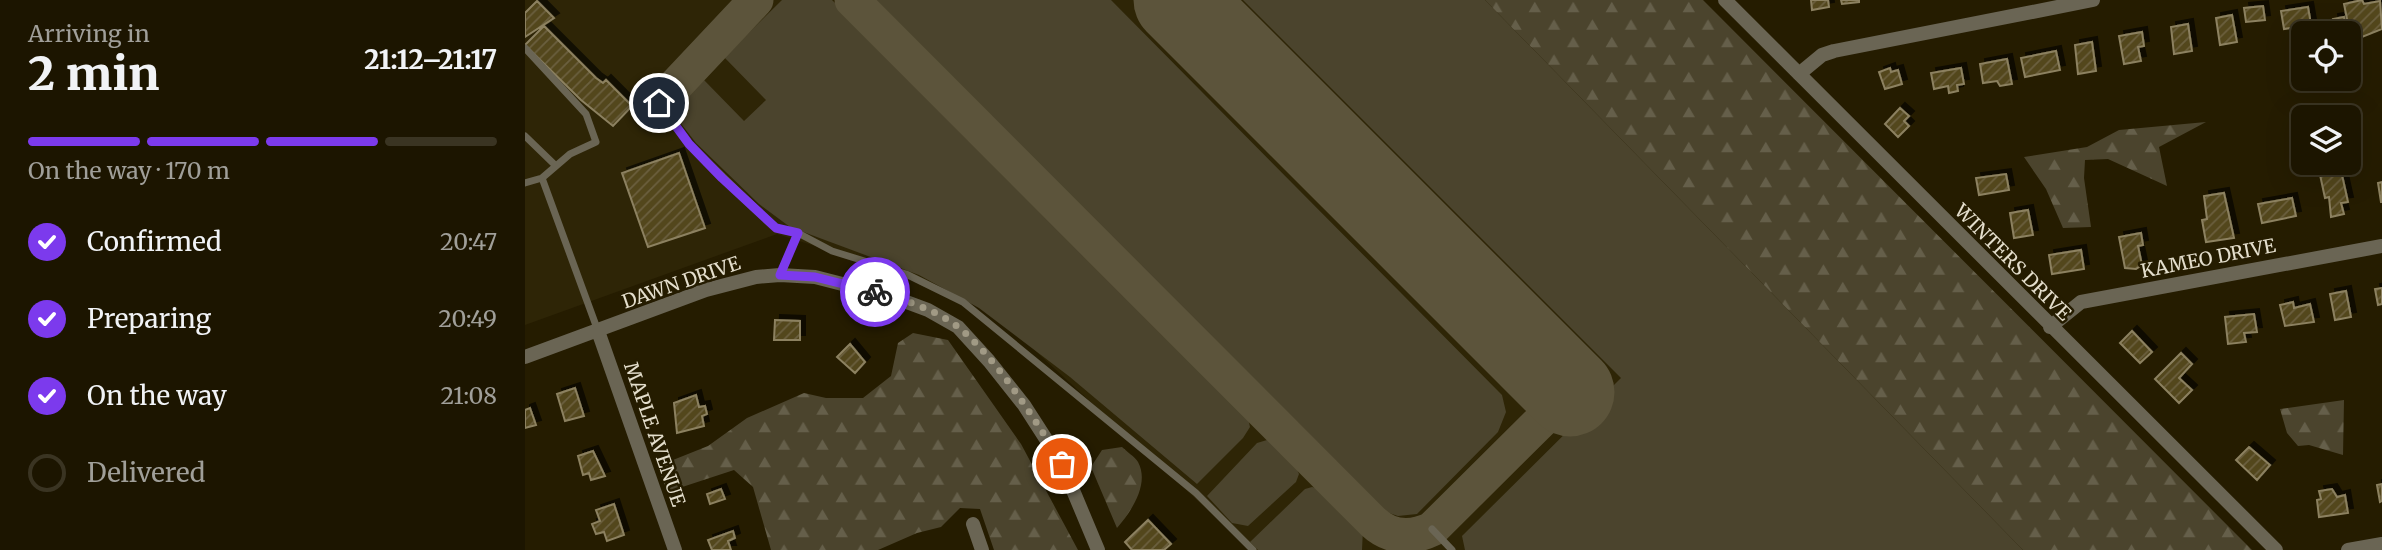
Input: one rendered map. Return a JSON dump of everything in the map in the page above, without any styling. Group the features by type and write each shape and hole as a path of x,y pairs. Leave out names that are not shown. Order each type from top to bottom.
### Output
{"street":[{"name":"WINTERS DRIVE","path":"1725,0 2276,550"},
{"path":"1799,74 1822,55 1834,51 2093,0"},
{"name":"KAMEO DRIVE","path":"2050,327 2081,302 2382,246"},
{"name":"DAWN DRIVE","path":"525,357 706,290 755,277 815,277 893,297 928,310 958,327 989,361 1052,447 1077,497 1098,550"},
{"name":"MAPLE AVENUE","path":"598,331 675,550"},
{"path":"973,524 982,550"},
{"path":"2348,550 2382,544"}],"lane":[{"path":"525,48 586,114 596,142 570,154 542,178 525,184"},
{"path":"659,103 689,144 776,228 798,233 832,251 906,274 963,302 1196,493 1253,550"},
{"path":"525,136 556,166"},
{"path":"542,178 598,331"},
{"path":"780,275 798,233"},
{"path":"1432,529 1452,550"}],"shaded area":[{"path":"525,0 1464,0 2010,550 1251,550 977,297 777,234 525,325"}],"green space":[{"path":"782,0 832,0 1247,414 1250,427 1243,438 1197,484 1070,377 979,308 919,275 790,227 759,204 696,143 672,112 704,80 744,121 766,100 724,57"},
{"path":"871,0 1111,0 1502,395 1506,412 1498,432 1417,514 1398,516 1377,509"},
{"path":"1243,0 1485,0 2023,550 1465,550 1462,536 1621,378"},
{"path":"1485,0 1703,0 2252,550 2023,550"},
{"path":"2206,122 2159,147 2167,186 2108,159 2085,160 2084,178 2091,227 2063,228 2046,189 2024,157 2087,147 2119,130"},
{"path":"913,333 948,340 1021,444 1078,550 994,550 980,509 960,508 941,527 917,533 878,550 771,550 753,487 734,470 667,492 658,466 708,446 747,418 804,393 826,398 863,398 891,376 898,343"},
{"path":"2344,400 2343,455 2309,445 2298,446 2287,433 2280,409"},
{"path":"1267,440 1283,449 1294,463 1299,474 1296,482 1248,526 1232,523 1207,496 1257,443"},
{"path":"1122,447 1138,462 1142,479 1133,506 1117,528 1091,467 1102,450"},
{"path":"1312,487 1325,490 1363,529 1362,550 1258,550 1250,542 1305,489"}],"building":[{"path":"1811,0 1828,0 1829,7 1812,10"},
{"path":"1841,0 1859,0 1859,2 1842,4"},
{"path":"2362,0 2364,4 2380,1 2382,29 2361,37 2361,21 2347,21 2344,4"},
{"path":"537,1 554,18 525,37 525,13"},
{"path":"2263,6 2265,20 2246,22 2244,8"},
{"path":"2308,7 2310,21 2291,21 2291,28 2284,29 2281,11"},
{"path":"2232,15 2237,42 2220,45 2216,18"},
{"path":"2344,17 2345,21 2333,21"},
{"path":"2188,24 2192,51 2174,54 2171,27"},
{"path":"544,26 596,78 603,83 606,80 632,106 613,126 581,100 525,45"},
{"path":"2142,32 2144,46 2138,47 2141,61 2124,64 2119,36"},
{"path":"2092,42 2096,71 2078,74 2075,45"},
{"path":"2056,51 2060,70 2025,77 2021,58"},
{"path":"2007,59 2012,84 2000,86 1997,81 1983,83 1980,64"},
{"path":"1890,68 1891,72 1898,70 1902,84 1885,89 1879,72"},
{"path":"1961,68 1964,84 1957,85 1958,91 1949,93 1948,86 1934,89 1931,73"},
{"path":"1900,108 1909,116 1904,121 1909,126 1898,137 1885,124"},
{"path":"679,153 705,228 648,247 622,173"},
{"path":"2006,174 2009,190 1979,195 1976,178"},
{"path":"2320,175 2342,175 2348,202 2341,203 2344,214 2331,217 2329,197 2325,198"},
{"path":"2382,182 2382,202 2381,202 2378,183"},
{"path":"2224,193 2234,238 2206,242 2202,220 2207,219 2204,196"},
{"path":"2292,198 2296,216 2262,223 2258,204"},
{"path":"2028,210 2033,235 2014,238 2010,213"},
{"path":"2141,233 2143,245 2138,246 2142,265 2136,269 2125,268 2119,237"},
{"path":"2081,250 2084,269 2052,274 2049,255"},
{"path":"2382,288 2382,304 2378,305 2375,289"},
{"path":"2346,291 2351,317 2335,320 2330,294"},
{"path":"2293,302 2294,308 2310,304 2314,322 2285,326 2280,305"},
{"path":"2254,314 2257,332 2244,333 2246,342 2228,344 2225,317"},
{"path":"775,320 800,321 800,340 774,340"},
{"path":"2132,331 2152,352 2140,363 2120,343"},
{"path":"850,344 865,362 855,373 837,357"},
{"path":"2181,353 2192,364 2179,378 2192,390 2179,403 2155,379"},
{"path":"575,388 584,416 565,421 557,394"},
{"path":"696,395 699,407 705,406 707,414 702,416 704,426 677,433 674,403"},
{"path":"530,408 536,425 525,428 525,410"},
{"path":"2249,447 2270,465 2257,480 2236,460"},
{"path":"593,451 605,476 591,480 589,473 583,475 578,456"},
{"path":"2382,484 2382,501 2380,502 2377,485"},
{"path":"721,489 725,499 710,504 707,494"},
{"path":"2332,489 2337,497 2345,495 2348,513 2319,517 2319,491"},
{"path":"614,504 624,535 607,541 604,532 596,534 592,524 600,521 596,510"},
{"path":"1148,520 1171,544 1164,550 1132,550 1125,542"},
{"path":"733,531 735,538 728,541 731,550 712,550 708,540"}],"taxiway":[{"path":"659,103 756,0"},
{"path":"852,0 1373,522 1386,531 1409,535 1432,529 1570,392"}],"runway":[{"path":"1178,0 1570,392"}],"way so far":[{"path":"875,292 928,310 958,327 1024,405 1062,464"}],"route":[{"path":"659,103 689,144 722,178 776,228 798,233 780,275 815,277 875,292"}]}
